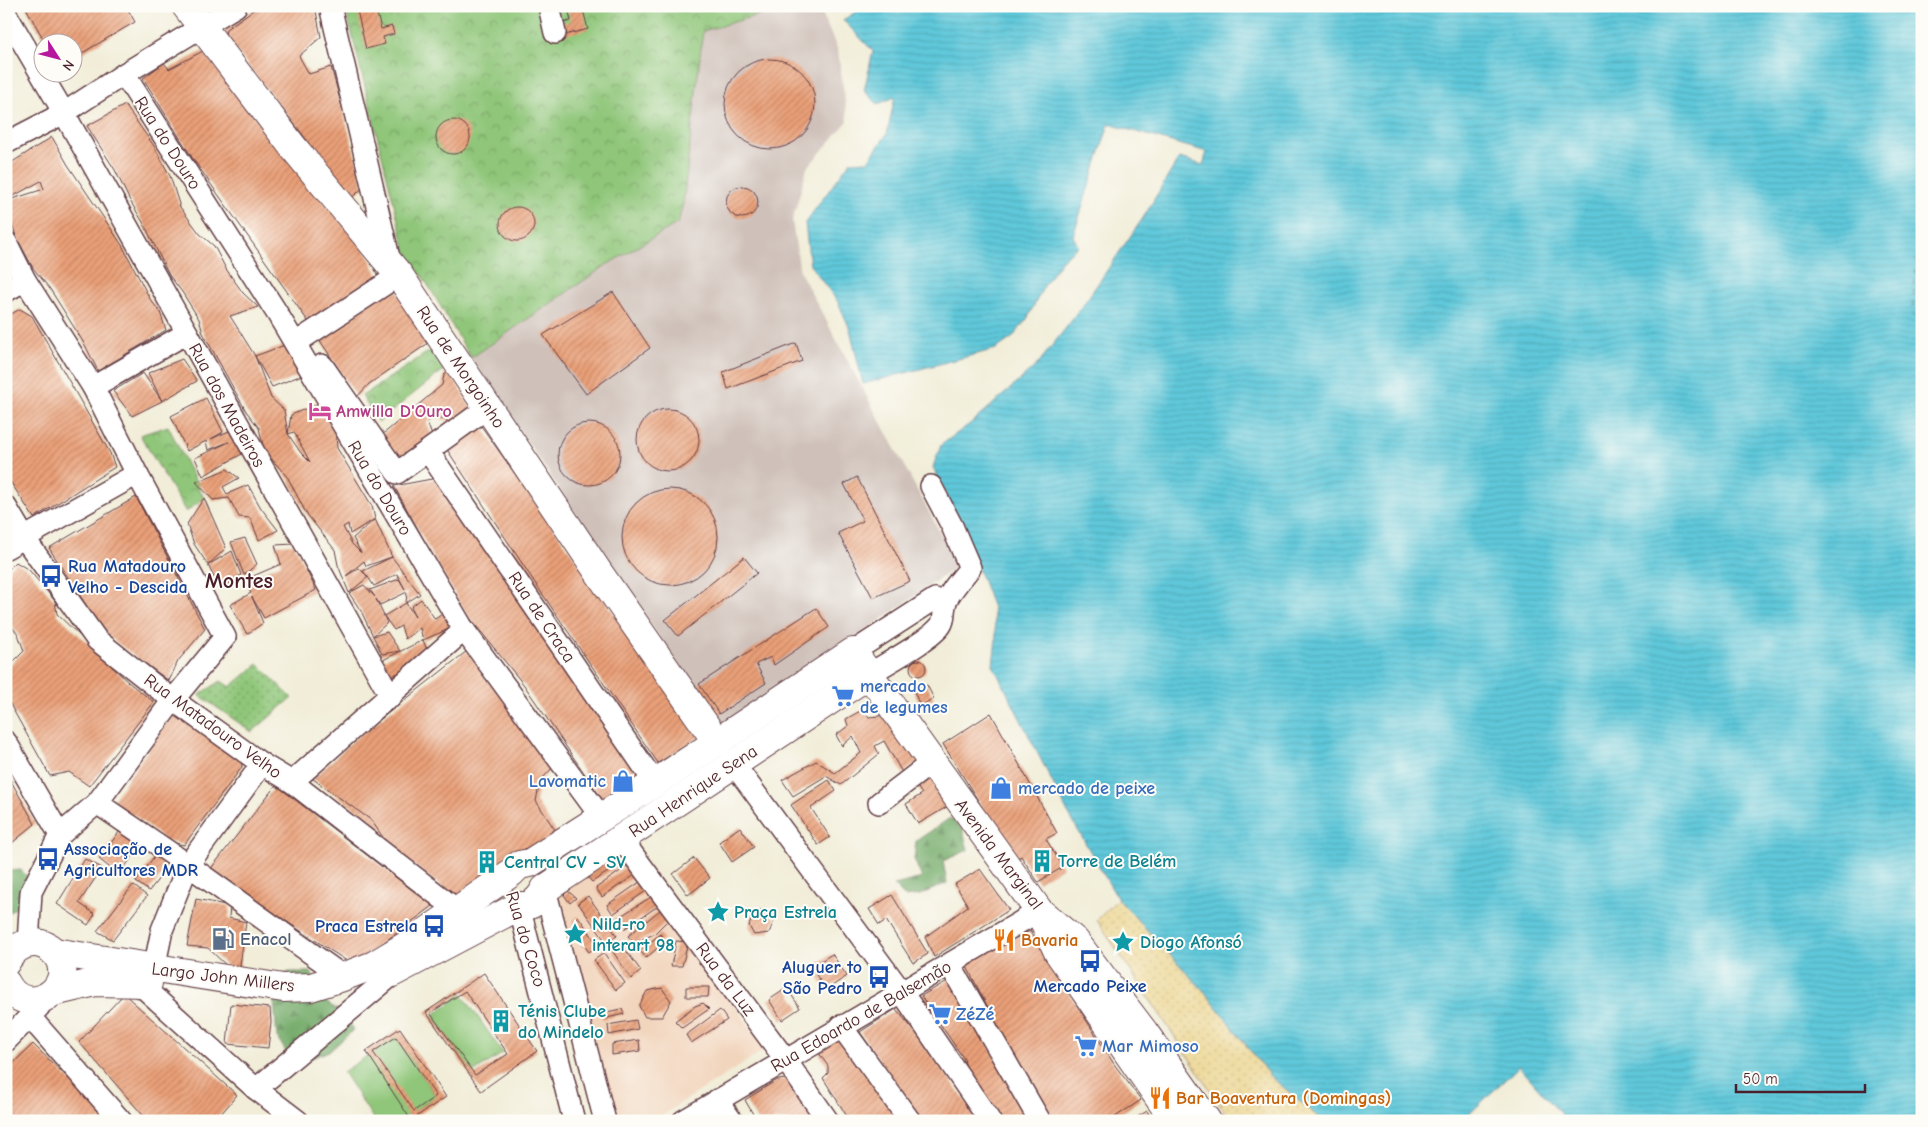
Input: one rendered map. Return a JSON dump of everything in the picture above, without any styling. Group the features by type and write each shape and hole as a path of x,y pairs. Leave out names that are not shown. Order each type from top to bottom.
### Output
{"main road":[{"name":"Rua de Morgoinho","path":"186,6 293,147 395,269 487,408 725,753"},
{"path":"725,753 853,652"},
{"name":"Avenida Marginal","path":"853,652 1039,911 1075,941 1144,1032 1207,1121"},
{"name":"Rua Henrique Sena","path":"520,868 656,783 725,753 868,675"},
{"name":"Rua Henrique Sena","path":"519,906 526,907 532,904 540,898 546,889 622,839 725,753"},
{"name":"Rua do Coco","path":"519,906 512,898 508,887 520,868 536,864 541,869 546,889"},
{"name":"Largo John Millers","path":"17,939 42,944 54,952 154,969 284,988 310,987 344,977 374,965 409,944 520,868"},
{"name":"Largo John Millers","path":"6,983 14,994 27,1000 35,1001 51,994 96,982 126,981 292,1002 312,1001 343,996 362,989 519,906"},
{"path":"1039,911 1058,952 1175,1121"},
{"path":"6,962 15,950 17,939"},
{"path":"51,994 58,986 62,972 54,952"}],"street":[{"path":"6,144 64,113 236,6"},
{"path":"300,340 395,269 330,6"},
{"path":"549,6 555,33"},
{"name":"Rua dos Madeiros","path":"6,14 64,113 391,696"},
{"name":"Rua do Douro","path":"124,74 277,313 464,630 601,817"},
{"path":"6,242 26,280 93,386 137,474 225,637 173,700 97,803 60,835 31,892 17,939"},
{"path":"6,291 26,280"},
{"path":"277,313 323,366 396,473 487,408"},
{"path":"93,386 187,333"},
{"name":"Rua de Craca","path":"428,451 656,783"},
{"path":"6,548 25,539 137,474"},
{"path":"868,675 921,642 941,626 945,615 944,606 956,585 970,568 952,526 931,486"},
{"name":"Rua Matadouro Velho","path":"6,507 25,539 97,640 173,700 262,764 292,782 457,910"},
{"path":"853,652 935,599 944,606"},
{"path":"292,782 464,630"},
{"path":"6,742 60,835"},
{"path":"725,753 901,991 990,1121"},
{"path":"879,803 932,763"},
{"path":"154,969 162,930 188,865 262,764"},
{"path":"97,803 188,865 344,977"},
{"name":"Rua da Luz","path":"622,839 786,1059 828,1121"},
{"name":"Rua do Coco","path":"546,889 605,1121"},
{"name":"Rua do Coco","path":"519,906 574,1121"},
{"name":"Rua Edoardo de Balsemão","path":"683,1121 841,1026 1039,911"},
{"path":"950,964 1040,1121"},
{"path":"256,1089 398,970"},
{"path":"126,981 144,988 256,1089 298,1121"},
{"path":"6,1041 51,994"},
{"path":"30,1017 121,1121"},
{"path":"841,1026 910,1121"},
{"path":"717,1100 732,1121"}],"shaded area":[{"path":"789,6 819,6 838,51 848,121 807,168 792,221 800,272 958,566 722,730 471,358 608,264 678,223 683,204 703,31"},
{"path":"622,851 766,1049 653,1121 616,1121 555,893"}],"green space":[{"path":"345,6 789,6 703,31 683,204 678,223 608,264 471,358 428,285 406,253"},
{"path":"434,348 446,368 378,422 362,396"},
{"path":"168,426 204,498 186,512 140,435"},
{"path":"258,664 292,698 252,732 199,695 221,681 230,687"},
{"path":"950,818 963,830 968,850 943,861 947,883 920,895 905,897 894,885 922,878 914,859 916,841"},
{"path":"21,870 31,880 29,886 20,904 6,914 6,871"},
{"path":"289,972 311,972 324,1001 347,1016 353,1030 331,1050 312,1058 288,1055 277,1037 274,1002 279,977"},
{"path":"462,994 503,1053 473,1073 433,1015"},
{"path":"396,1037 436,1096 399,1121 375,1121 343,1072"}],"sand":[{"path":"1118,899 1204,991 1270,1076 1323,1121 1231,1121 1097,920"}],"water":[{"path":"865,6 1922,6 1922,1121 1567,1121 1519,1066 1462,1121 1446,1121 1444,1119 1442,1121 1323,1121 1270,1076 1204,991 1118,899 1068,813 993,665 996,638 993,608 964,531 933,467 941,445 975,420 1037,365 1079,311 1143,218 1179,158 1203,165 1207,152 1109,124 1073,236 1078,246 1062,260 1045,284 1027,319 1012,338 996,349 863,384 850,329 838,302 810,265 805,223 850,162 868,161 887,134 895,97 878,104 864,91 873,51 843,20"}],"building":[{"path":"25,6 126,6 135,22 82,53 82,32 39,32"},
{"path":"259,6 315,6 321,37 299,56 309,74 331,67 364,187 348,201 303,135 225,36 226,29"},
{"path":"356,6 375,6 381,29 392,26 394,34 383,37 385,44 366,49"},
{"path":"582,6 588,29 565,35 562,23 571,21 568,9"},
{"path":"203,51 306,181 367,253 379,278 310,324 193,159 143,78 164,63 169,69"},
{"path":"770,59 787,62 802,72 812,87 815,104 812,121 802,136 787,146 770,149 753,146 738,136 728,121 725,104 728,87 738,72 753,62"},
{"path":"125,105 154,146 170,176 180,207 200,234 214,246 226,269 243,293 258,307 230,316 255,356 271,398 284,410 288,434 291,415 319,403 336,435 337,448 372,506 375,519 392,557 366,566 364,561 346,576 359,568 368,577 349,593 338,565 335,550 306,513 288,478 264,450 259,428 246,411 203,333 199,319 169,275 115,170 87,126","holes":["294,432 310,462 301,453 288,434","375,519 353,538 361,553 352,544 343,527 348,524 350,534"]},
{"path":"453,120 465,125 470,137 465,149 453,154 441,149 436,137 441,125"},
{"path":"52,137 68,165 122,245 150,299 160,312 166,330 98,371 85,345 50,289 33,268 17,238 6,209 6,201 44,189 41,181 6,200 6,166"},
{"path":"742,186 748,187 753,191 757,196 757,208 753,213 748,217 742,218 736,217 731,213 727,208 726,202 727,196 731,191 736,187"},
{"path":"517,207 529,212 534,224 529,236 517,241 505,236 500,224 505,212"},
{"path":"394,285 427,344 369,384 357,397 319,339"},
{"path":"613,292 650,348 586,394 543,335"},
{"path":"20,309 32,316 110,453 115,467 34,518 6,475 6,317"},
{"path":"796,343 802,361 728,389 723,372"},
{"path":"285,345 302,375 272,387 255,356"},
{"path":"182,359 197,381 162,401 148,373"},
{"path":"449,371 472,410 452,423 435,416 427,422 434,441 401,464 382,435 442,385 444,375"},
{"path":"143,373 162,401 132,416 113,391"},
{"path":"206,398 223,432 211,439 229,431 235,440 247,451 203,476 195,458 229,442 208,450 206,441 187,451 171,416"},
{"path":"662,409 674,409 690,418 697,428 699,440 697,452 690,462 674,471 662,471 651,466 642,457 637,446 637,434 642,423 651,414"},
{"path":"479,423 701,736 658,763 541,592 444,445"},
{"path":"583,423 595,423 611,432 618,442 620,454 618,466 611,476 595,485 583,485 572,480 563,471 558,460 558,448 563,437 572,428"},
{"path":"227,469 239,478 223,487 227,494 248,485 261,508 278,530 259,540 250,518 239,517 229,498 213,500 196,482"},
{"path":"857,477 910,581 873,598 838,533 863,521 844,484"},
{"path":"437,478 641,777 604,802 524,685 469,617 394,486"},
{"path":"670,489 688,492 704,503 715,519 718,537 715,555 704,571 688,582 670,585 652,582 636,571 625,555 622,537 625,519 636,503 652,492"},
{"path":"136,497 205,629 178,661 169,681 104,633 49,548"},
{"path":"204,498 226,548 208,565 194,544 187,524"},
{"path":"245,538 257,564 244,575 231,542"},
{"path":"294,544 316,590 264,618 252,597 263,623 247,634 230,605 251,593 244,580 281,564 275,545"},
{"path":"232,551 241,575 220,590 208,565"},
{"path":"392,557 420,594 406,603 407,592 380,605 376,599 387,623 373,636 361,611 349,593 364,585 375,597 370,590 399,579 405,589 397,574 374,586 363,571"},
{"path":"744,557 757,573 678,636 665,620"},
{"path":"16,562 29,570 55,601 57,614 128,682 154,702 89,786 69,772 50,776 6,697 6,669 24,651 18,634 6,620 6,572"},
{"path":"421,599 435,619 451,608 451,628 423,640 420,628 405,639 401,626 394,630 384,616 406,603 415,617 411,607"},
{"path":"816,608 829,627 774,665 771,657 756,664 766,683 719,714 699,684"},
{"path":"387,632 400,651 382,654 373,636"},
{"path":"423,640 431,660 391,676 383,660"},
{"path":"467,651 554,766 540,781 536,801 557,833 458,899 389,846 371,820 313,779 353,741"},
{"path":"915,660 921,660 926,665 924,674 915,676 910,671 910,665"},
{"path":"927,685 934,699 920,706 913,689"},
{"path":"176,710 241,759 242,767 184,845 166,841 133,814 129,817 111,803"},
{"path":"862,710 869,717 889,715 920,760 903,774 884,741 875,746 879,754 841,785 826,776 793,796 782,780 816,761 835,773 861,753 853,736 842,746 836,735 848,726 846,719"},
{"name":"mercado de peixe","path":"991,713 1057,833 1046,839 1063,867 1038,882 1021,856 1015,860 943,744"},
{"path":"6,772 35,824 6,848"},
{"path":"930,772 950,805 918,824 906,804 922,794 914,782"},
{"path":"829,780 836,791 811,808 830,837 818,845 791,805"},
{"path":"276,785 433,906 353,965 209,871"},
{"path":"740,827 754,847 732,862 719,842"},
{"path":"122,828 143,842 119,875 99,859"},
{"path":"158,851 172,862 149,891 136,882"},
{"path":"619,853 625,861 592,882 585,874"},
{"path":"694,858 710,878 688,895 673,874"},
{"path":"85,859 102,868 79,903 95,914 88,925 57,904"},
{"path":"629,865 635,875 602,897 596,888"},
{"path":"980,869 1009,910 934,957 925,937 968,906 955,884"},
{"path":"640,882 646,891 613,914 607,905"},
{"path":"133,885 147,896 113,940 97,931"},
{"path":"568,891 576,898 570,903 564,895"},
{"path":"892,895 928,954 913,963 886,920 879,925 869,909"},
{"path":"588,896 617,936 606,942 578,903"},
{"path":"651,897 658,906 624,929 616,919"},
{"path":"196,899 230,906 229,918 246,922 239,973 229,968 208,948 187,946"},
{"path":"765,909 775,919 769,933 754,935 749,926 753,914"},
{"path":"660,910 668,920 654,934 634,943 628,936"},
{"path":"578,916 598,945 589,952 579,938 573,921"},
{"path":"1030,931 1114,1064 1141,1100 1109,1121 1051,1121 1013,1056 965,963"},
{"path":"660,934 664,939 658,944 660,946 646,958 640,951"},
{"path":"619,941 641,971 631,979 610,947"},
{"path":"676,941 688,942 682,966 671,966"},
{"path":"604,953 625,983 616,990 594,960"},
{"path":"832,954 847,976 826,990 811,967"},
{"name":"Ténis Clube do Mindelo","path":"484,973 537,1051 481,1091 426,1012","holes":["465,991 508,1054 475,1075 430,1013"]},
{"path":"951,979 1032,1121 1002,1121 981,1088 975,1085 966,1068 964,1059 921,996"},
{"path":"686,987 709,987 708,997 686,997"},
{"path":"662,988 671,1001 662,1017 645,1017 639,1006 647,991"},
{"path":"787,988 800,1008 782,1020 769,1000"},
{"path":"124,994 237,1095 215,1121 148,1121 79,1042"},
{"path":"703,1003 709,1009 682,1028 675,1021 695,1006"},
{"path":"231,1004 270,1008 271,1022 268,1048 227,1044"},
{"path":"622,1009 624,1014 603,1019 601,1013"},
{"path":"896,1009 916,1033 980,1121 922,1121 860,1032"},
{"path":"720,1010 727,1020 691,1043 686,1035"},
{"path":"636,1020 638,1029 609,1035 608,1025"},
{"path":"400,1028 446,1097 411,1120 366,1051","holes":["396,1037 436,1096 414,1111 373,1052"]},
{"path":"839,1038 900,1121 850,1121 823,1078 828,1073 828,1066 820,1055 820,1047"},
{"path":"639,1040 640,1051 612,1055 612,1044"},
{"path":"33,1044 108,1121 6,1121 6,1070"},
{"path":"787,1079 817,1121 757,1121 745,1100 777,1080"},
{"path":"1147,1111 1153,1121 1131,1121"}],"ferry route":[{"path":"1922,192 1912,314 1922,322"}],"place":[{"name":"Amwilla D'Ouro","path":"320,411"},
{"name":"Rua Matadouro Velho - Descida","path":"51,576"},
{"name":"mercado de legumes","path":"843,696"},
{"name":"Lavomatic","path":"623,781"},
{"name":"mercado de peixe","path":"1001,788"},
{"name":"Associação de Agricultores MDR","path":"48,859"},
{"name":"Torre de Belém","path":"1042,861"},
{"name":"Central CV - SV","path":"487,862"},
{"name":"Praça Estrela","path":"718,912"},
{"name":"Praca Estrela","path":"434,926"},
{"name":"Nild-ro interart 98","path":"575,934"},
{"name":"Enacol","path":"223,939"},
{"name":"Bavaria","path":"1004,940"},
{"name":"Diogo Afonsó","path":"1123,942"},
{"name":"Mercado Peixe","path":"1090,961"},
{"name":"Aluguer to São Pedro","path":"879,977"},
{"name":"ZéZé","path":"940,1014"},
{"name":"Ténis Clube do Mindelo","path":"501,1021"},
{"name":"Mar Mimoso","path":"1086,1046"},
{"name":"Bar Boaventura (Domingas)","path":"1160,1098"}],"district":[{"name":"Montes","path":"239,580"}]}
